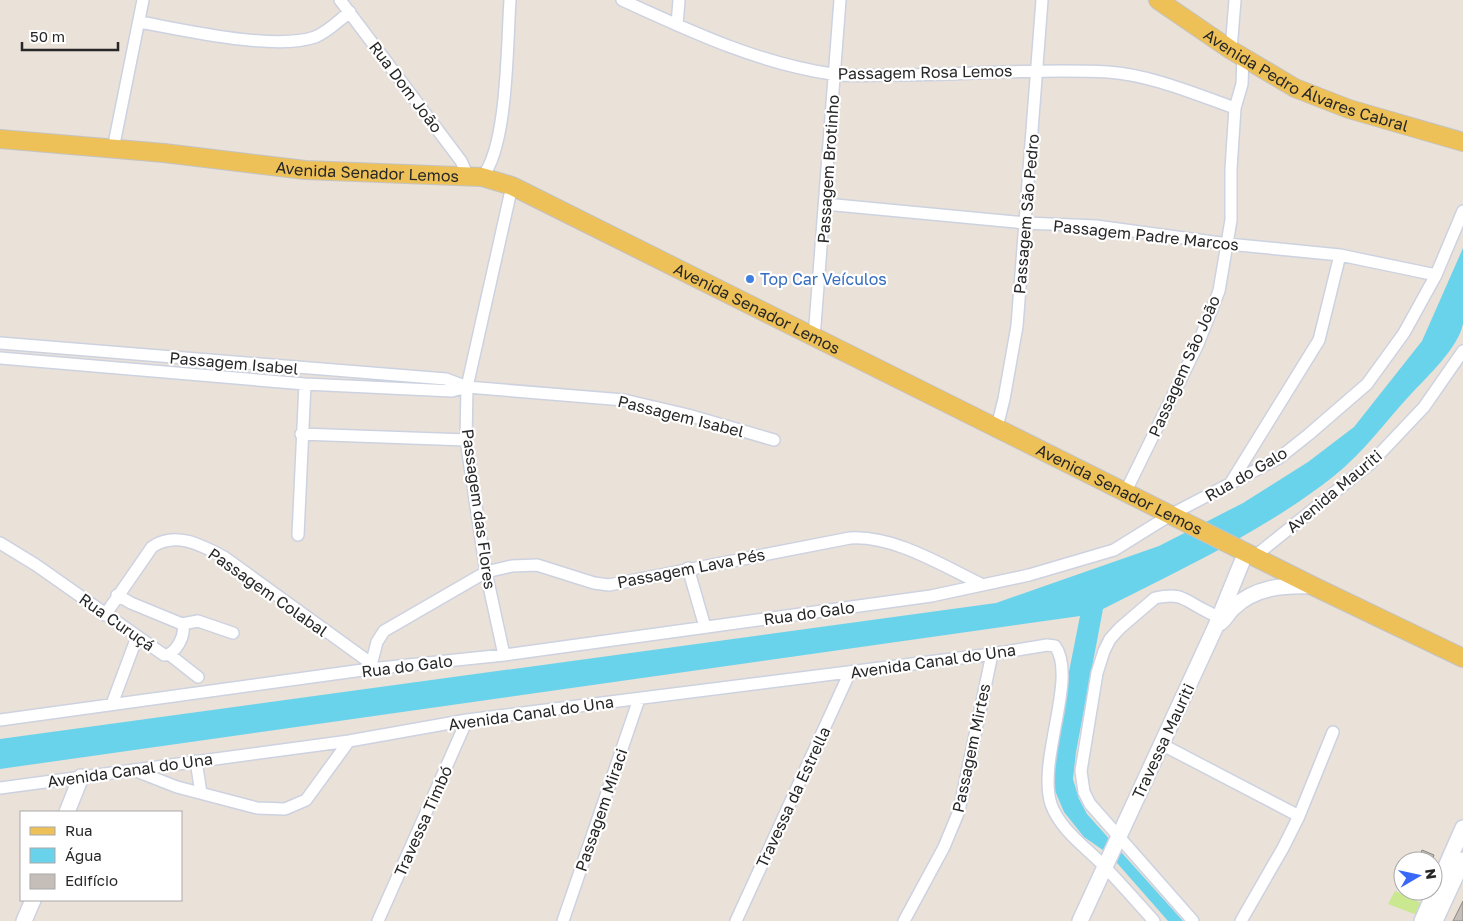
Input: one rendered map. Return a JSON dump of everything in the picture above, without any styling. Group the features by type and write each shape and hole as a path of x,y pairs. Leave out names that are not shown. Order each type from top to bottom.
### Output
{"main road":[{"name":"Avenida Pedro Álvares Cabral","path":"1158,0 1237,54 1295,88 1349,109 1463,142"},
{"name":"Avenida Senador Lemos","path":"0,139 114,149 305,170 475,177 512,186 814,338 1195,525 1313,586 1463,658"},
{"name":"Travessa Mauriti","path":"1107,861 1219,621 1246,552"},
{"name":"Travessa Mauriti","path":"1219,621 1233,608 1258,591 1290,586 1313,586"},
{"path":"67,811 81,777"},
{"path":"1422,921 1463,828"},
{"path":"1435,921 1463,860"},
{"path":"1080,921 1107,861"},
{"path":"24,921 33,901"}],"street":[{"path":"114,149 143,0"},
{"name":"Rua Dom João","path":"340,0 475,177"},
{"path":"475,177 493,161 499,138 510,0"},
{"name":"Passagem Rosa Lemos","path":"622,0 727,47 801,69 834,74 919,75 1038,71 1123,74 1149,80 1236,108"},
{"path":"677,25 679,0"},
{"name":"Passagem Brotinho","path":"814,338 826,204 840,0"},
{"name":"Passagem São Pedro","path":"997,427 1008,382 1017,326 1042,0"},
{"name":"Passagem São João","path":"1126,491 1198,344 1218,291 1228,244 1236,108 1242,84 1237,54 1235,0"},
{"path":"140,22 250,40 299,40 323,33 350,12"},
{"name":"Passagem das Flores","path":"504,655 486,572 466,440 467,387 512,186"},
{"name":"Passagem Padre Marcos","path":"826,204 1025,223 1096,226 1228,244 1340,255 1436,274"},
{"name":"Rua do Galo","path":"0,720 371,667 504,655 931,596 1029,575 1114,550 1172,514 1279,458 1367,384 1404,333 1436,274 1463,211"},
{"path":"1230,485 1319,340 1340,255"},
{"name":"Passagem Isabel","path":"0,343 446,379 467,387 624,400 688,415 774,440"},
{"name":"Avenida Mauriti","path":"1246,552 1371,464 1424,407 1463,351"},
{"name":"Passagem Isabel","path":"0,358 305,384 452,392 467,387"},
{"path":"298,535 301,434 305,384"},
{"path":"301,434 466,440"},
{"name":"Passagem Lava Pés","path":"371,667 377,642 384,631 486,572 512,566 537,565 594,583 609,584 868,536 899,546 983,585"},
{"name":"Passagem Colabal","path":"105,615 152,546 162,540 179,539 206,548 224,557 371,667"},
{"name":"Rua Curuçá","path":"0,543 36,564 137,638 164,655 170,655 174,652 183,632 182,624 131,603 117,595"},
{"path":"688,568 704,627"},
{"path":"1193,921 1090,804 1081,782 1081,771 1096,681 1104,651 1110,639 1120,628 1155,598 1178,595 1219,621"},
{"path":"182,624 198,621 233,633"},
{"path":"112,704 137,638"},
{"name":"Avenida Canal do Una","path":"0,788 348,741 467,720 992,654 1048,645 1055,646 1060,653 1063,675 1047,778 1051,804 1064,826 1107,861"},
{"name":"Passagem Mirtes","path":"904,921 944,847 959,811 992,654"},
{"path":"170,655 198,677"},
{"name":"Travessa da Estrella","path":"736,921 850,672"},
{"name":"Passagem Miraci","path":"563,921 639,699"},
{"name":"Travessa Timbó","path":"378,921 467,720"},
{"path":"1241,921 1299,816 1333,732"},
{"path":"136,771 177,787 257,808 274,810 297,805 306,800 314,792 348,741"},
{"path":"1162,744 1299,816"},
{"path":"196,761 201,793"},
{"path":"1107,861 1154,921"}],"green space":[{"path":"1393,895 1393,901 1417,901 1423,904 1417,915 1388,904"}],"water":[{"path":"1463,248 1463,324 1455,343 1442,361 1355,457 1334,476 1307,496 1251,532 1103,609 1076,752 1073,779 1079,799 1087,814 1183,921 1168,921 1110,855 1084,837 1064,812 1053,786 1064,697 1080,616 0,769 0,739 996,603 1159,546 1243,503 1308,462 1354,427 1422,341"}],"building":[{"path":"1463,901 1463,921 1453,921"}],"place":[{"name":"Top Car Veículos","path":"750,279"}]}
